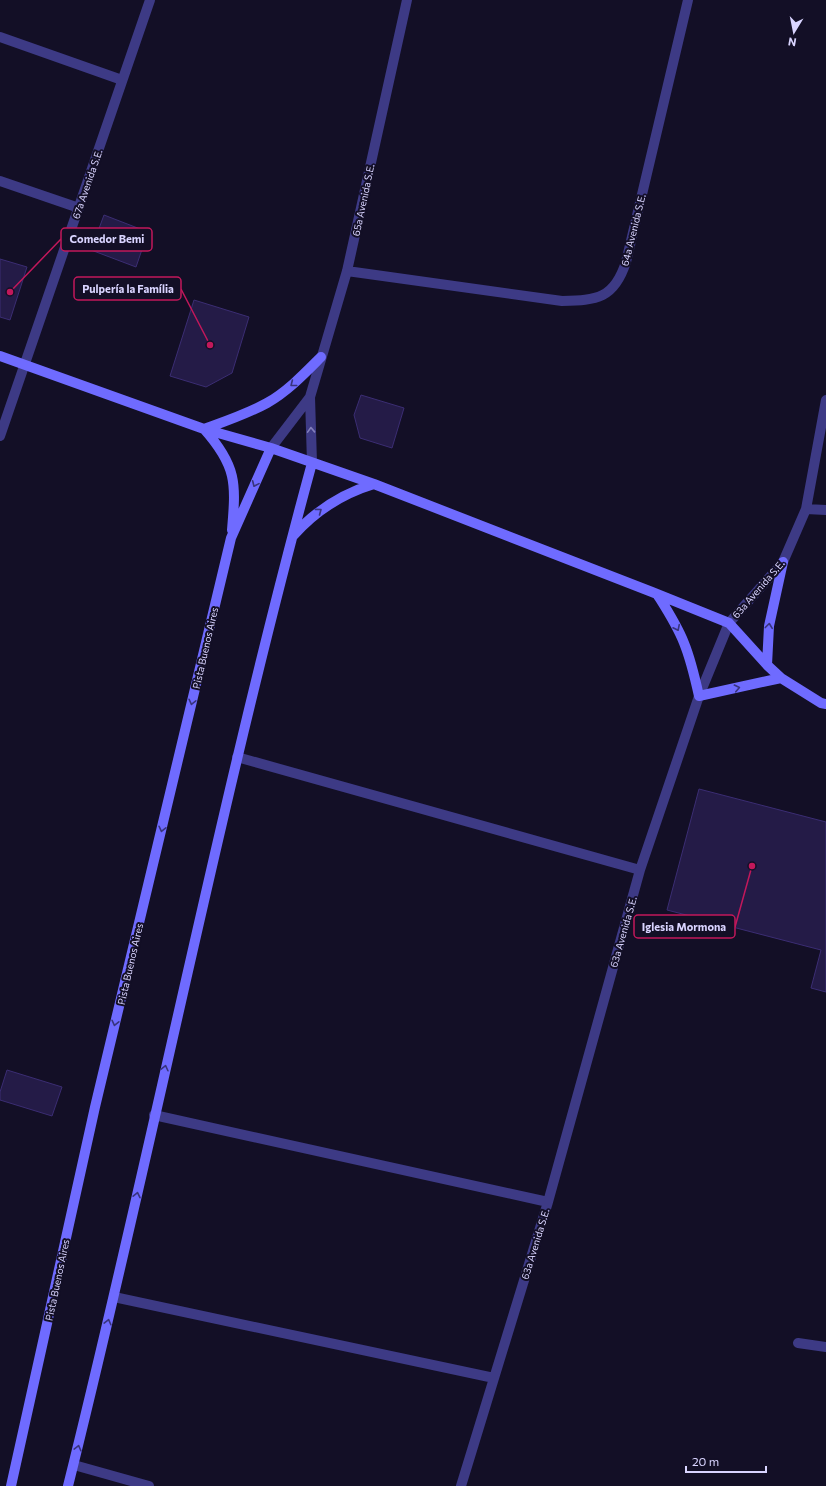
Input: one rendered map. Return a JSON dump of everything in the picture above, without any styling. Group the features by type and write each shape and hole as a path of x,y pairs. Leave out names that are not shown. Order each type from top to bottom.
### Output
{"street":[{"name":"67a Avenida S.E.","path":"0,434 150,0"},
{"name":"65a Avenida S.E.","path":"312,463 310,397 347,272 407,0"},
{"name":"64a Avenida S.E.","path":"347,272 562,301 592,299 605,294 614,287 621,276 626,262 688,0"},
{"path":"0,37 122,80"},
{"path":"0,181 78,208"},
{"path":"0,356 204,429 271,448 374,484 728,623 781,678 821,703 826,704"},
{"path":"204,429 237,418 269,402 297,381 321,357"},
{"name":"65a Avenida S.E.","path":"271,448 310,397"},
{"name":"63a Avenida S.E.","path":"461,1486 548,1202 640,870 699,696 728,623 783,562 806,509 826,400"},
{"path":"204,429 218,444 226,457 234,483 231,538"},
{"name":"Pista Buenos Aires","path":"11,1486 95,1107 231,538 271,448"},
{"path":"68,1486 114,1297 237,757 291,538 312,463"},
{"path":"291,538 311,517 322,509 347,494 374,484"},
{"path":"806,509 826,510"},
{"path":"767,665 769,626 783,562"},
{"path":"657,594 672,618 684,643 693,669 699,696 781,678"},
{"path":"237,757 640,870"},
{"path":"154,1116 548,1202"},
{"path":"114,1297 494,1378"},
{"path":"798,1343 826,1347"},
{"path":"74,1465 149,1486"}],"building":[{"path":"104,215 148,232 136,267 91,250"},
{"path":"0,259 27,267 10,320 0,317"},
{"path":"194,300 249,317 232,373 206,387 170,376"},
{"path":"361,395 404,408 392,448 360,438 354,415"},
{"path":"699,789 826,822 826,992 811,988 821,950 667,910"},
{"path":"7,1070 62,1087 52,1116 0,1100 0,1092"}],"place":[{"name":"Comedor Bemi","path":"10,292"},
{"name":"Pulpería la Família","path":"210,345"},
{"name":"Iglesia Mormona","path":"752,866"}]}
